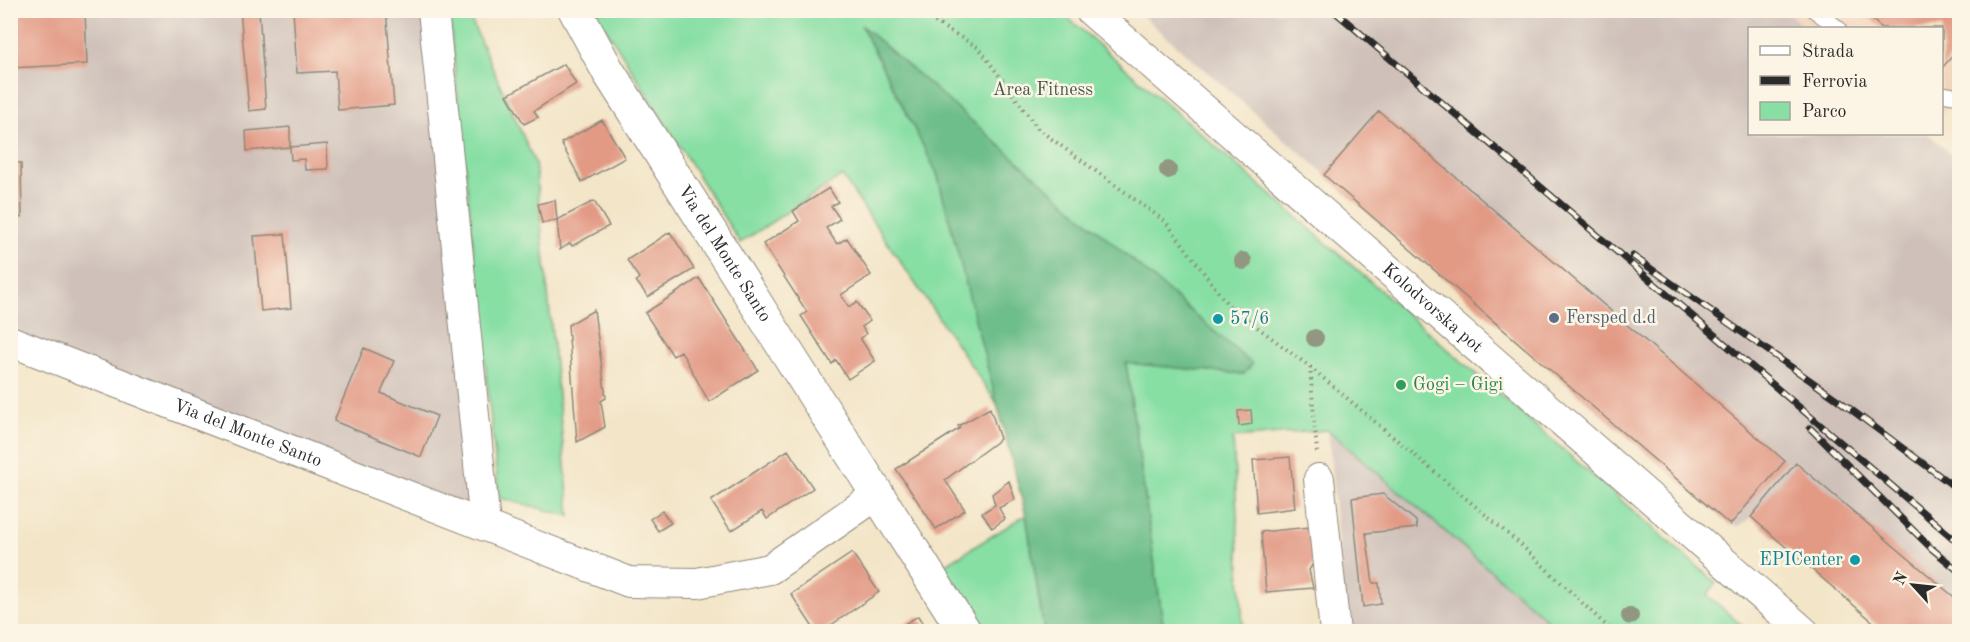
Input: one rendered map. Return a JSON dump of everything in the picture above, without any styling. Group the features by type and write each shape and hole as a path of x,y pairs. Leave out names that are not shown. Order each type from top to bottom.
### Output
{"main road":[{"name":"Via del Monte Santo","path":"575,10 608,71 965,632"}],"street":[{"path":"433,10 485,524"},
{"name":"Kolodvorska pot","path":"1090,10 1804,632"},
{"name":"Via del Monte Santo","path":"10,341 485,524 629,582 697,583 770,569 878,494"},
{"path":"1319,479 1335,632"}],"lane":[{"path":"1814,10 1837,27"},
{"path":"1943,94 1959,97"}],"path":[{"path":"914,10 979,48 1038,129 1166,222 1228,305 1310,367 1520,544 1613,632"},
{"path":"1310,367 1319,479"}],"shaded area":[{"path":"10,11 433,11 485,524 11,341"},
{"path":"1137,11 1785,11 1805,27 1748,27 1748,135 1929,135 1959,161 1959,603 1797,463 1751,517 1740,526 1730,525"},
{"path":"1785,11 1959,11 1959,91 1943,113 1943,27 1805,27"},
{"path":"1328,430 1560,631 1346,631"}],"green space":[{"path":"449,11 467,11 535,163 570,516 499,498"},
{"name":"Area Fitness","path":"595,11 1060,11 1716,583 1707,595 1748,631 1560,631 1328,430 1233,438 1243,631 1164,631 1126,363 1244,374 862,27 937,173 1000,408 842,176 740,243"},
{"path":"861,25 1252,364 1244,374 1126,363 1164,631 1044,631 1026,515 937,173"},
{"path":"1026,515 1044,631 980,631 943,566"}],"building":[{"path":"10,10 85,10 87,64 10,68"},
{"path":"240,10 259,10 266,109 249,111"},
{"path":"293,10 386,10 394,105 338,110 335,71 297,73"},
{"path":"1861,10 1960,10 1960,47 1943,67 1943,27 1881,27"},
{"path":"564,64 576,84 534,111 538,117 524,124 507,95"},
{"name":"Fersped d.d","path":"1379,111 1785,461 1730,525 1324,175"},
{"path":"602,120 625,158 582,182 561,143"},
{"path":"290,127 290,147 247,151 246,131"},
{"path":"327,144 328,169 305,170 304,159 291,160 290,147"},
{"path":"10,163 21,163 22,217 10,218"},
{"path":"829,188 838,202 831,206 840,219 826,228 837,244 847,238 871,275 841,295 849,307 857,302 870,321 862,327 866,334 860,338 875,361 848,379 836,360 832,364 801,316 807,312 763,244 799,221 793,211"},
{"path":"555,200 557,220 542,223 538,204"},
{"path":"594,201 609,226 572,246 570,243 560,250 557,220"},
{"path":"670,232 694,269 648,297 636,281 639,278 627,260"},
{"path":"285,234 291,308 261,311 254,236"},
{"path":"699,278 758,370 709,402 681,351 673,356 645,313"},
{"path":"594,310 606,398 601,401 605,427 577,442 568,325"},
{"path":"364,348 394,361 381,393 437,416 421,457 334,421"},
{"path":"990,408 1000,439 945,480 965,510 936,529 896,469 960,428 958,426"},
{"path":"1251,410 1252,424 1239,426 1238,411"},
{"path":"788,450 813,488 767,519 762,511 731,531 711,501"},
{"path":"1290,457 1295,508 1257,513 1253,460"},
{"name":"EPICenter","path":"1796,463 1960,602 1960,632 1885,632 1751,517"},
{"path":"1009,481 1015,499 999,508 1005,519 992,528 982,513 995,505 992,494"},
{"path":"1383,494 1416,521 1417,528 1366,533 1373,583 1379,583 1381,604 1363,607 1352,498"},
{"path":"662,511 671,523 658,531 650,519"},
{"path":"1310,527 1313,564 1309,570 1313,588 1266,592 1261,532"},
{"path":"852,553 879,592 821,632 816,632 791,594"},
{"path":"918,616 928,632 891,632"}],"railway":[{"path":"1333,10 1960,544"},
{"path":"1633,256 1841,402 1960,491"},
{"path":"1810,428 1931,548 1960,572"}],"place":[{"name":"Fersped d.d","path":"1554,318"},
{"name":"57/6","path":"1218,319"},
{"name":"Gogi – Gigi","path":"1401,385"},
{"name":"EPICenter","path":"1855,560"}]}
